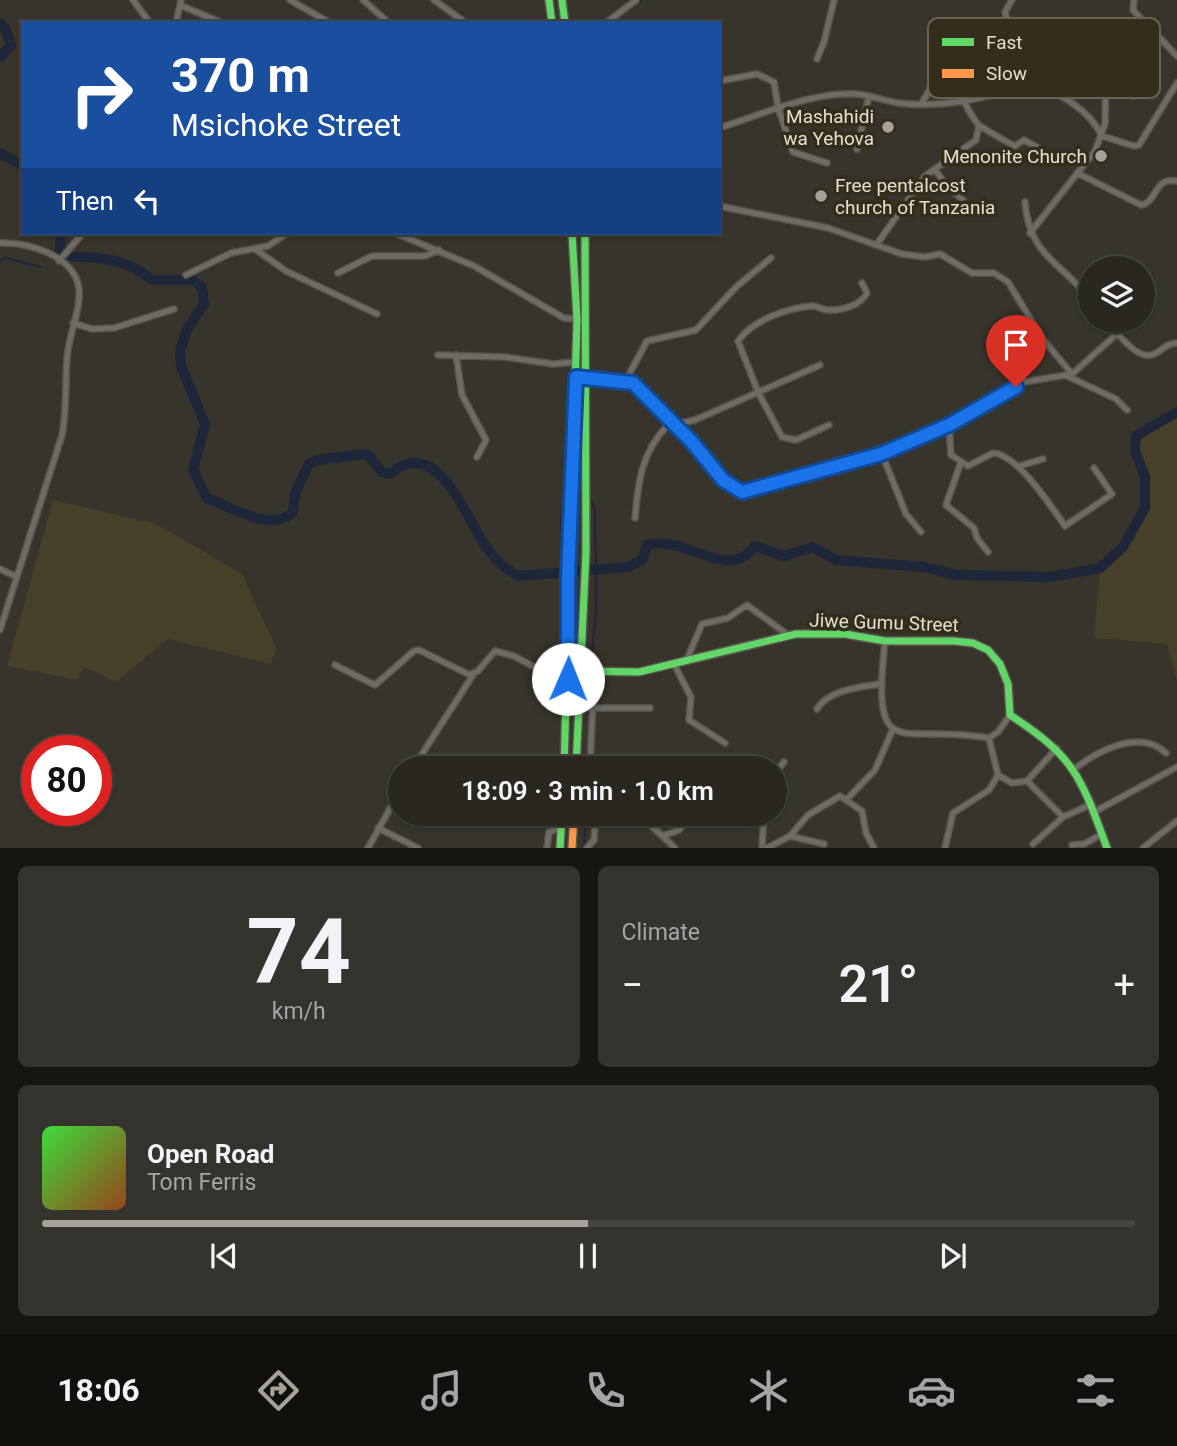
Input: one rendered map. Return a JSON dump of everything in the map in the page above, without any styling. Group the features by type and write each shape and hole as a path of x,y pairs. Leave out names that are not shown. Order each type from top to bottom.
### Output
{"main road":[{"path":"549,0 552,21"},
{"path":"562,0 565,21"},
{"path":"564,756 577,319 572,235"},
{"path":"576,756 586,583 587,377 584,235"},
{"name":"Jiwe Gumu Street","path":"580,670 639,673 788,635 851,635 885,641 939,638 982,645 996,654 1004,669 1010,715"},
{"path":"1010,715 1057,748 1094,807 1107,848"},
{"path":"572,848 573,826"},
{"path":"560,848 561,828"}],"street":[{"path":"133,0 149,21"},
{"path":"290,0 327,21"},
{"path":"363,0 387,21"},
{"path":"434,0 463,21"},
{"path":"609,21 636,0"},
{"path":"817,59 834,0"},
{"path":"1006,18 1005,12 1012,0"},
{"path":"176,21 180,2 218,21"},
{"path":"1131,2 1133,10 1141,18"},
{"path":"1160,38 1177,55"},
{"path":"721,81 757,74 772,80 793,152 827,163"},
{"path":"1066,98 1095,123 1102,136 1138,146 1177,83"},
{"path":"921,104 928,92"},
{"path":"721,127 778,107 822,96 869,96 921,104 972,98"},
{"path":"857,149 869,96"},
{"path":"1030,233 1095,151 1102,136 1107,98"},
{"path":"963,100 979,125 995,132 1011,146 1024,140 1042,150"},
{"path":"877,244 919,184 976,140 979,125"},
{"path":"935,170 947,186 963,200"},
{"path":"1077,173 1141,205 1150,201 1159,184 1177,181"},
{"path":"1025,202 1030,233 1044,255 1078,284"},
{"path":"721,206 828,228 915,257 940,254 972,273 995,273 1002,277 1069,375 1116,398 1127,410"},
{"path":"59,261 81,235"},
{"path":"186,275 206,268 222,257 268,246 284,235"},
{"path":"401,235 439,250 528,295 564,318 577,319"},
{"path":"0,243 25,244 59,261 69,270 79,288 67,358 67,412 62,435 0,630"},
{"path":"255,248 286,271 377,314"},
{"path":"338,273 372,256 425,256 439,250"},
{"path":"626,380 647,341 691,334 736,287 771,258"},
{"path":"829,425 796,440 782,437 758,392 738,341 743,333 777,314 810,307 825,311 857,305 867,293 862,283"},
{"path":"73,323 92,329 114,328 174,309"},
{"path":"993,333 1016,387"},
{"path":"576,377 626,380 638,387 737,491 881,454 949,425 1031,379 1069,375 1118,334 1144,354 1153,354 1165,345 1177,344"},
{"path":"438,355 505,357 553,364 576,362"},
{"path":"456,355 462,395 486,440 477,457"},
{"path":"635,517 640,469 663,430 695,420 820,365"},
{"path":"949,425 951,456 961,462 973,464 989,454 998,453 1019,466 1065,526 1112,494 1094,468"},
{"path":"881,454 906,514 921,532"},
{"path":"1019,466 1043,459"},
{"path":"961,462 946,505 974,528 977,538 988,552"},
{"path":"0,569 17,577"},
{"path":"687,659 702,624 732,616 747,605 788,635"},
{"path":"885,641 880,684 887,723 892,731 909,736 989,737 998,732 1010,715"},
{"path":"335,665 375,685 409,655 419,650 467,675 473,675"},
{"path":"421,756 473,675 495,651 514,656 538,668 568,660"},
{"path":"674,664 691,697 689,720 725,743"},
{"path":"817,709 827,697 839,692 880,684"},
{"path":"591,756 593,704 650,708"},
{"path":"848,798 875,770 892,731"},
{"path":"945,848 953,813 989,790 998,775 989,737"},
{"path":"1073,770 1100,752 1125,745 1150,742 1166,753"},
{"path":"998,775 1012,783 1027,781 1057,748"},
{"path":"1033,844 1063,817 1094,807 1177,767"},
{"path":"1027,781 1063,817"},
{"path":"764,826 765,848 790,836 815,809 840,796 848,798 862,811 866,833 874,848"},
{"path":"368,848 388,811"},
{"path":"1143,848 1177,821"},
{"path":"589,847 594,840 595,826"},
{"path":"652,826 675,848"},
{"path":"662,836 679,830 682,826"},
{"path":"378,828 418,848"},
{"path":"547,848 549,832 561,828"},
{"path":"1072,845 1084,844 1102,834"},
{"path":"790,836 824,844"}],"shaded area":[{"path":"1177,413 1177,681 1167,644 1094,638 1100,568 1123,547 1145,508 1145,476 1135,452 1146,428"},
{"path":"53,500 156,524 242,574 277,650 270,664 168,639 116,682 84,667 77,680 7,666"}],"waterway":[{"path":"0,23 6,30 11,45 0,57"},
{"path":"0,153 21,165"},
{"path":"61,235 60,253 66,256 111,260 132,267 152,280 192,280 202,287 204,304 187,329 180,350 181,366 205,424 193,470 207,498 250,516 273,520 284,518 293,512 295,493 309,464 322,459 367,454 382,472 390,474 406,464 421,464 435,470 447,482 490,553 518,576 628,567 643,559 647,545 662,543 732,560 744,556 755,546 784,556 813,547 836,560 924,567 956,575 1050,577 1100,568 1123,547 1145,508 1145,476 1135,452 1136,436 1177,412"},
{"path":"0,261 5,258 41,267"},
{"path":"563,639 561,520 568,456"},
{"path":"592,503 595,510 597,593 592,669"},
{"path":"591,700 592,675"},
{"path":"584,846 585,826"}],"traffic: fast":[{"path":"549,0 552,21"},
{"path":"562,0 565,21"},
{"path":"564,756 577,319 572,235"},
{"path":"577,756 586,552 585,235"},
{"path":"580,671 639,672 796,634 845,634 885,641 973,643 988,650 1000,664 1008,684 1010,715 1049,744 1073,771 1090,803 1107,848"},
{"path":"560,848 561,826"}],"traffic: slow":[{"path":"572,848 573,826"}],"place":[{"name":"Mashahidi wa Yehova","path":"888,127"},
{"name":"Menonite Church","path":"1101,156"},
{"name":"Free pentalcost church of Tanzania","path":"821,196"}],"route":[{"path":"568,679 568,578 576,377 626,380 633,383 672,425 692,442 723,480 742,492 849,464 900,447 949,425 1016,387"}]}
